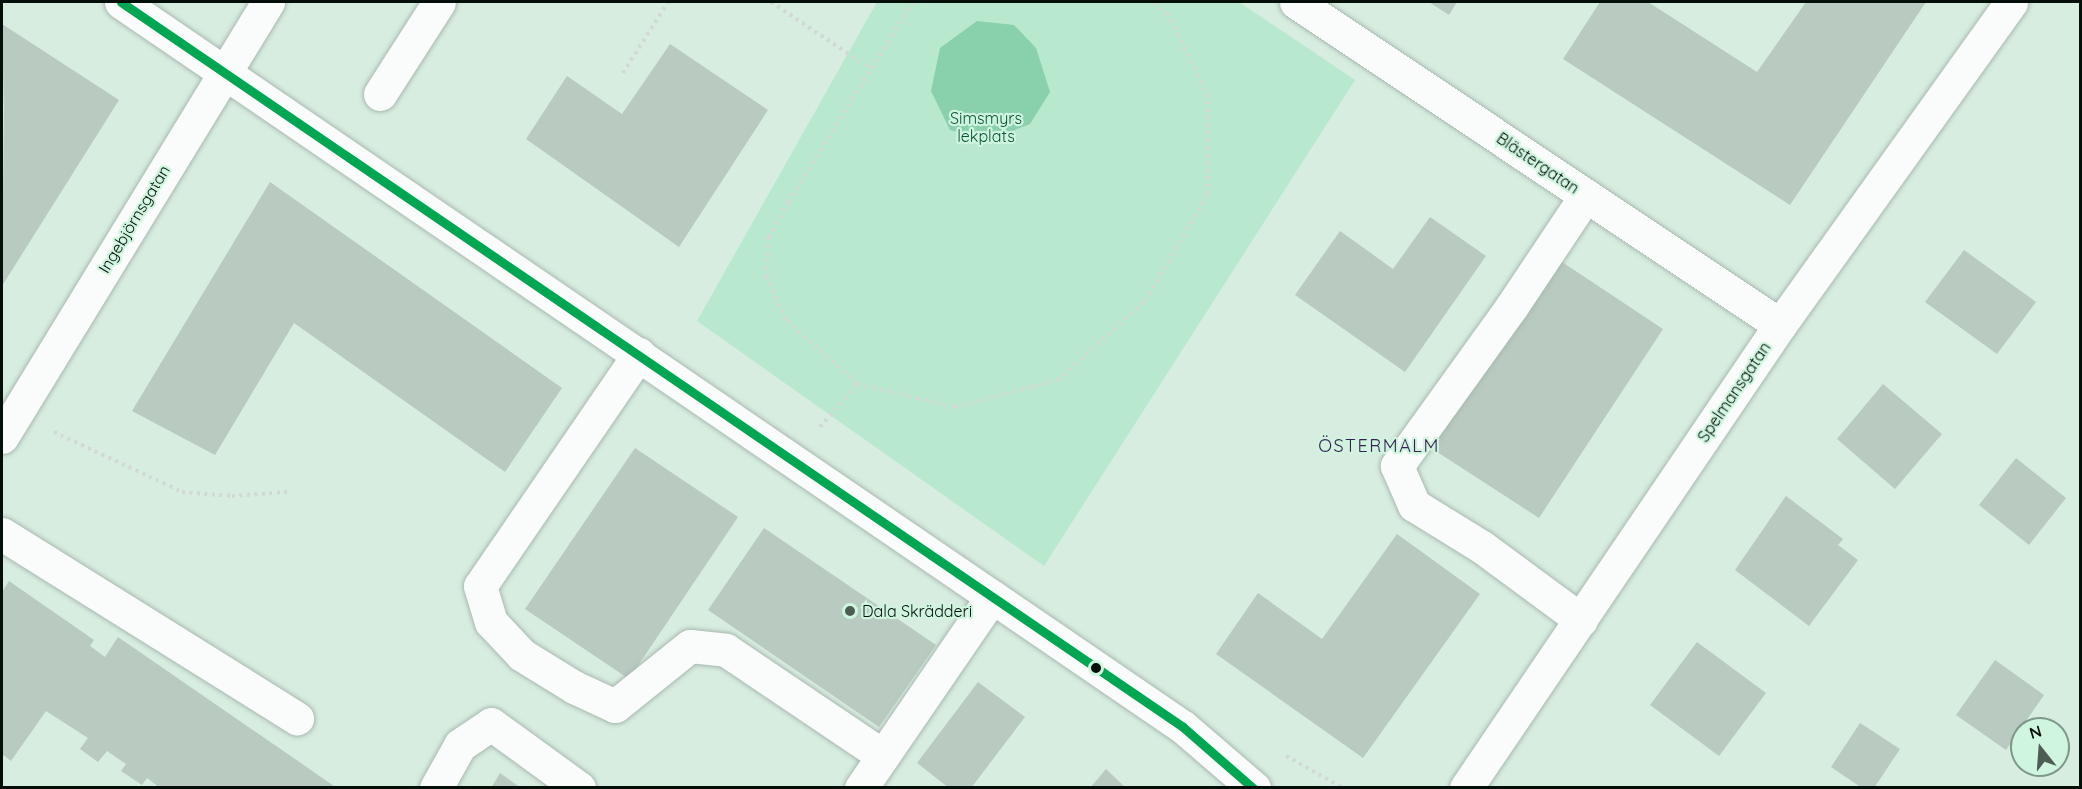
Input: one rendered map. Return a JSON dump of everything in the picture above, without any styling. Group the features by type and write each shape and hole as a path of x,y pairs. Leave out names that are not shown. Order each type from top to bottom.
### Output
{"street":[{"path":"121,2 223,72 271,101 1183,727 1254,788"},
{"name":"Ingebjörnsgatan","path":"9,425 223,72 268,2"},
{"path":"380,94 439,2"},
{"name":"Blästergatan","path":"1296,2 1780,325"},
{"name":"Spelmansgatan","path":"1466,788 1780,325 2012,2"},
{"path":"1581,620 1482,547 1414,505 1397,466 1512,306 1586,195"},
{"path":"639,354 480,586 491,622 522,655 574,687 615,706 690,646 726,650 883,756"},
{"path":"2,534 297,718"},
{"path":"861,788 992,597"},
{"path":"436,788 460,745 490,724 579,788"}],"path":[{"path":"623,73 668,2"},
{"path":"771,2 871,69"},
{"path":"913,2 769,237 766,276 787,321 858,384 955,407 1058,380 1145,301 1208,194 1209,97 1168,14 1152,2"},
{"path":"792,459 858,384"},
{"path":"9,425 183,492 232,496 287,492"}],"green space":[{"name":"Simsmyrs lekplats","path":"877,2 1239,2 1355,80 1044,566 697,321"}],"shaded area":[{"path":"977,21 1014,25 1036,48 1050,92 1030,124 990,140 950,130 931,91 940,48"}],"building":[{"path":"1429,2 1457,2 1449,15"},
{"path":"1600,2 1648,2 1757,72 1806,2 1926,2 1790,205 1563,59"},
{"path":"2,24 119,100 2,286 4,110"},
{"path":"670,44 768,110 679,247 526,139 567,76 622,114"},
{"path":"270,182 562,388 505,472 294,323 215,455 132,411"},
{"path":"1430,217 1486,256 1405,372 1295,295 1340,231 1393,269"},
{"path":"1964,250 2036,302 1997,354 1925,302"},
{"path":"1556,258 1663,329 1539,518 1431,448"},
{"path":"1883,384 1942,434 1895,489 1837,439"},
{"path":"635,448 738,517 629,679 525,609"},
{"path":"2016,458 2066,498 2029,545 1979,505"},
{"path":"1786,496 1843,539 1838,545 1858,560 1809,626 1735,570"},
{"path":"764,528 936,645 879,727 708,610"},
{"path":"1397,534 1480,594 1363,758 1216,654 1258,593 1322,639"},
{"path":"9,581 94,640 90,646 105,657 118,637 337,788 160,788 147,778 142,785 121,771 126,764 107,751 98,762 80,749 88,738 46,711 11,761 2,754 2,592"},
{"path":"1697,642 1766,693 1719,756 1650,705"},
{"path":"1995,660 2044,695 2029,717 2010,717 2010,744 2006,750 1956,715"},
{"path":"978,682 1025,717 971,788 949,788 917,763"},
{"path":"1860,723 1900,749 1874,788 1862,788 1831,767"},
{"path":"1106,769 1126,788 1090,788"},
{"path":"500,773 521,788 491,788"}],"transit line":[{"path":"121,2 1183,727 1253,788"}],"place":[{"name":"Dala Skrädderi","path":"850,611"}],"district":[{"name":"ÖSTERMALM","path":"1379,446"}]}
